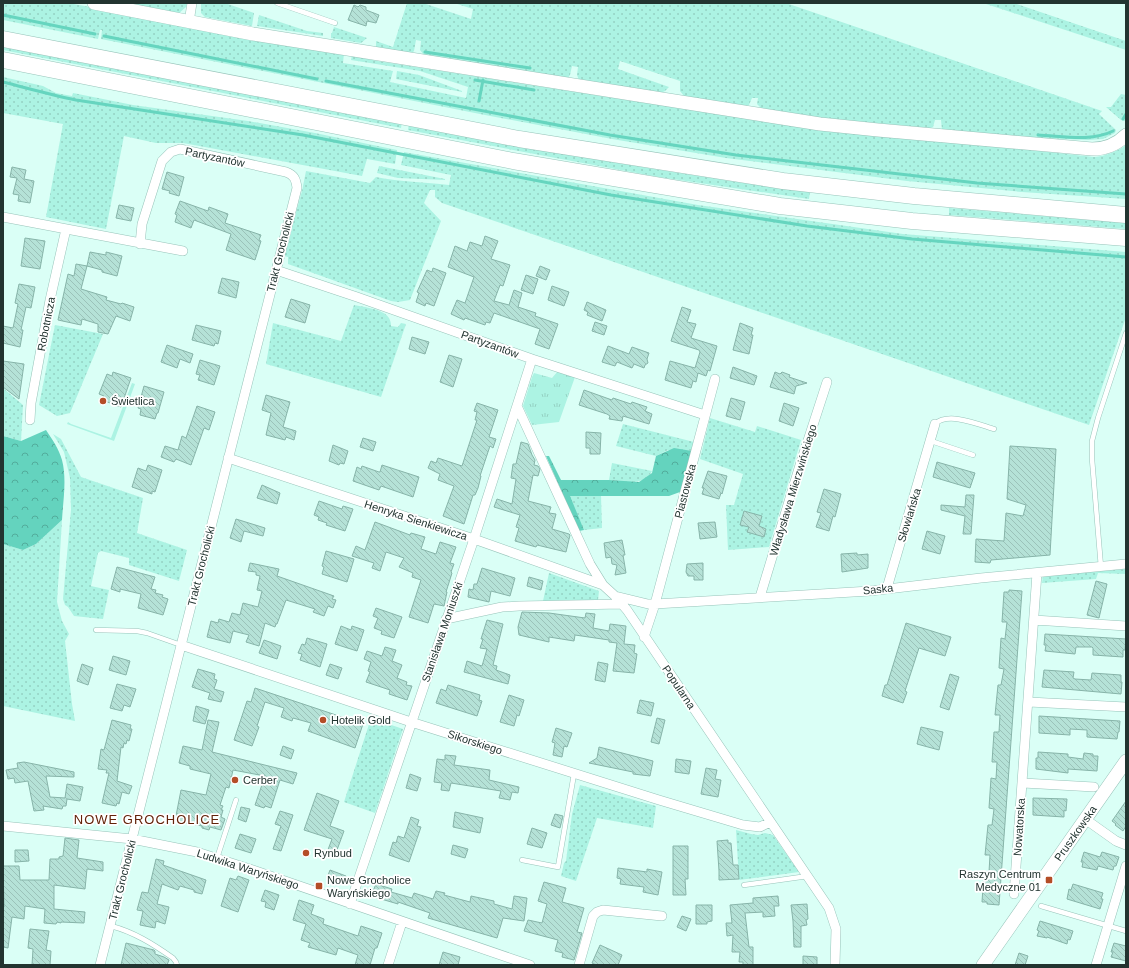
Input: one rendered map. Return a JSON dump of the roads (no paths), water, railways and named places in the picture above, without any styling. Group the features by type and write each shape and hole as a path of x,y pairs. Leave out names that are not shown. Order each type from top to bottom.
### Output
{"highway":[{"path":"3,39 519,139 783,182 914,196 1126,215"},
{"path":"3,60 513,161 780,206 912,221 1126,238"}],"street":[{"path":"94,3 260,36 820,124 893,132 1092,149 1104,148 1112,145 1126,135"},
{"path":"189,22 192,3"},
{"name":"Partyzantów","path":"140,244 142,224 155,181 162,161 170,152 180,149 286,172"},
{"name":"Trakt Grocholicki","path":"100,965 297,188 292,174 286,172"},
{"path":"3,217 183,252"},
{"name":"Robotnicza","path":"30,420 31,403 50,300 66,229"},
{"name":"Partyzantów","path":"276,270 357,296 532,360 705,415"},
{"name":"Stanisława Moniuszki","path":"350,904 474,539 532,360"},
{"name":"Piastowska","path":"644,636 655,604 715,379"},
{"name":"Władysława Mierzwińskiego","path":"760,597 827,382"},
{"name":"Popularna","path":"517,406 590,564 603,585 616,596 622,604 808,876 828,908 836,929 835,965"},
{"name":"Słowiańska","path":"887,588 935,424"},
{"name":"Henryka Sienkiewicza","path":"228,458 474,539 603,585"},
{"name":"Saska","path":"616,596 648,604 655,604 870,590 1126,564"},
{"name":"Nowatorska","path":"1014,894 1029,702 1037,573"},
{"path":"446,619 502,607 622,604"},
{"path":"1034,620 1126,626"},
{"name":"Sikorskiego","path":"181,645 411,722 574,774 743,825 760,827 770,822"},
{"path":"1029,702 1126,707"},
{"name":"Pruszkowska","path":"983,965 1126,761"},
{"name":"Nowatorska","path":"1023,783 1094,787"},
{"path":"1085,819 1126,845"},
{"name":"Ludwika Waryńskiego","path":"3,826 132,839 198,852 530,965"},
{"path":"1096,965 1126,866"},
{"path":"579,965 593,916 597,912 603,910 662,916"},
{"path":"388,965 402,922"}],"lane":[{"path":"277,3 335,23"},
{"path":"1101,567 1092,459 1092,441 1126,333"},
{"path":"935,424 938,421 959,419 994,429"},
{"path":"931,441 973,455"},
{"path":"96,630 147,633 181,645"},
{"path":"522,860 558,867 574,774"},
{"path":"217,858 236,800"},
{"path":"744,885 808,876"},
{"path":"1040,906 1126,931"},
{"path":"110,926 125,930 147,940 173,958 177,965"}],"waterway":[{"path":"3,15 95,34"},
{"path":"104,36 317,79"},
{"path":"425,52 530,68"},
{"path":"475,80 534,90"},
{"path":"479,101 483,80"},
{"path":"326,81 610,135 736,155 977,183 1126,194"},
{"path":"3,82 76,100 303,135 611,195 807,226 912,239 1126,257"},
{"path":"1123,119 1126,114"},
{"path":"1038,135 1086,137 1113,131"}],"place":[{"name":"Świetlica","path":"103,401"},
{"name":"Hotelik Gold","path":"323,720"},
{"name":"Cerber","path":"235,780"},
{"name":"Rynbud","path":"306,853"},
{"name":"Raszyn Centrum Medyczne 01","path":"1049,880"},
{"name":"Nowe Grocholice Waryńskiego","path":"319,886"}],"district":[{"name":"NOWE GROCHOLICE","path":"147,819"}]}
